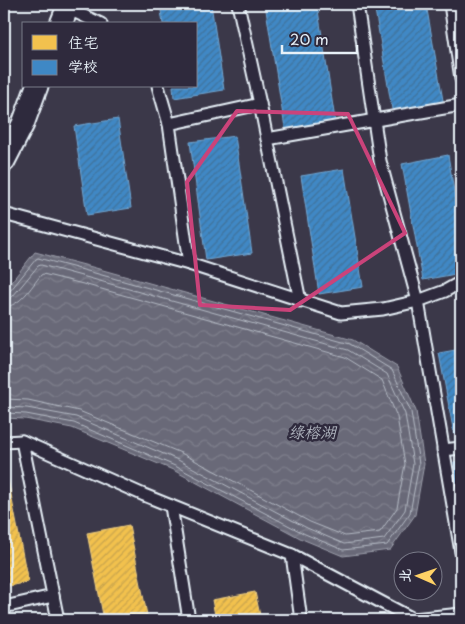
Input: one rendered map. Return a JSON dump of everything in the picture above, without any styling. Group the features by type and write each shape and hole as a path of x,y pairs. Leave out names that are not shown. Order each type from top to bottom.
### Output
{"street":[{"path":"4,162 23,124 36,88"}],"lane":[{"path":"238,4 300,301"},
{"path":"357,4 380,161 418,301 461,552"},
{"path":"450,4 461,79"},
{"path":"66,12 95,22"},
{"path":"159,88 169,124 189,264"},
{"path":"169,124 260,104"},
{"path":"267,139 461,105"},
{"path":"4,214 189,264 341,314 383,309 418,301 445,291 461,282"},
{"path":"22,441 58,620"},
{"path":"4,442 22,441 171,506 292,555 413,620 461,614"},
{"path":"443,450 461,448"},
{"path":"171,506 189,620"},
{"path":"292,555 300,620"},
{"path":"4,607 54,596"}],"highlighted area":[{"path":"237,111 348,114 405,233 290,310 200,305 187,182"}],"shaded area":[{"path":"4,4 461,4 461,620 4,620"}],"water":[{"name":"绿榕湖","path":"35,252 353,340 397,367 416,411 424,464 415,515 390,550 343,556 302,539 173,470 72,428 25,419 4,418 4,291"}],"building: 住宅":[{"path":"7,474 28,582 4,587 4,475"},
{"path":"129,525 148,620 104,620 87,533"},
{"path":"255,592 261,620 216,620 212,600"}],"building: 学校":[{"path":"160,4 211,4 224,90 174,98 173,88 198,88 198,22 163,22"},
{"path":"265,4 317,4 336,126 286,134"},
{"path":"374,4 426,4 444,106 393,115"},
{"path":"118,119 131,208 87,215 74,126"},
{"path":"235,136 252,253 206,260 190,142"},
{"path":"448,155 461,233 461,273 423,280 402,164"},
{"path":"344,169 363,287 319,294 301,176"},
{"path":"461,349 461,432 454,434 439,353"},
{"path":"461,461 461,506 454,462"}]}
